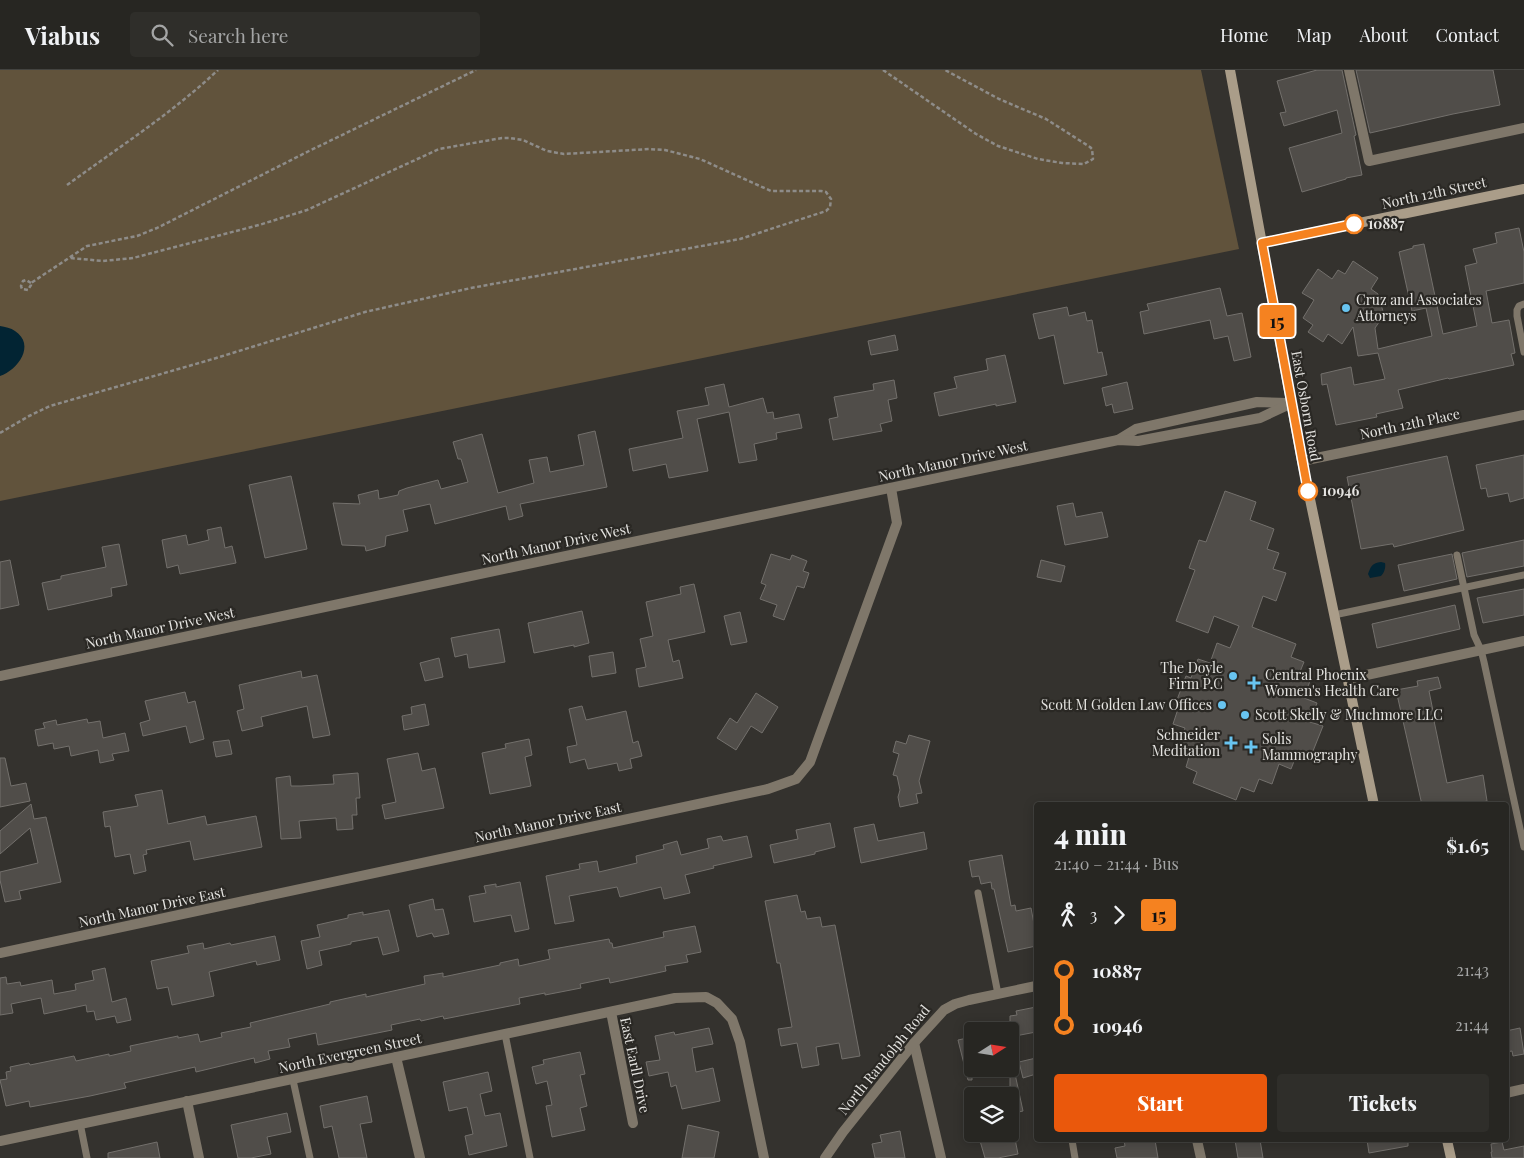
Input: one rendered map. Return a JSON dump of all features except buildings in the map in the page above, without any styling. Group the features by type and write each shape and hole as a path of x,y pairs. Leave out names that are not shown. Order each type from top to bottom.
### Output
{"main road":[{"name":"East Osborn Road","path":"1230,70 1302,461 1373,802"},
{"name":"North 12th Street","path":"1262,243 1524,189"},
{"path":"1447,1142 1451,1158"}],"street":[{"path":"1350,70 1369,161 1524,128"},
{"name":"North Manor Drive West","path":"1118,440 1136,429 1257,402 1292,403"},
{"name":"North Manor Drive West","path":"0,676 1118,440 1138,442 1260,418 1292,403"},
{"path":"1204,414 1207,428"},
{"name":"North 12th Place","path":"1302,461 1524,415"},
{"name":"North Manor Drive East","path":"0,953 768,789 796,779 810,762 897,523 891,488"},
{"path":"1348,679 1524,641"},
{"name":"North Randolph Road","path":"825,1158 843,1132 914,1043 944,1010 955,1004 1034,986"},
{"name":"North Evergreen Street","path":"0,1142 80,1123 293,1080 675,998 706,997 717,1003 732,1019 740,1042 766,1157"},
{"name":"East Earll Drive","path":"610,1012 633,1123"},
{"path":"914,1043 941,1158"},
{"path":"396,1057 420,1158"},
{"path":"1509,1092 1524,1089"},
{"path":"188,1101 199,1158"},
{"path":"1197,1142 1201,1158"}],"lane":[{"path":"1524,304 1519,306 1516,316 1524,352"},
{"path":"1457,555 1474,635 1481,650 1524,847"},
{"path":"1334,615 1524,575"},
{"path":"978,893 998,994"},
{"path":"505,1034 530,1158"},
{"path":"293,1080 310,1158"},
{"path":"80,1123 87,1158"},
{"path":"1072,1142 1075,1158"}],"path":[{"path":"67,185 172,109 218,70"},
{"path":"31,283 26,280 23,281 21,286 28,290 31,283 93,243 136,236 157,228 309,151 476,70"},
{"path":"883,70 976,134 998,146 1038,159 1062,163 1084,164 1093,159 1094,154 1090,147 1046,119 999,99 945,70"},
{"path":"0,433 50,406 213,359 353,315 471,288 740,239 826,211 830,207 831,198 826,192 821,191 772,191 700,159 674,151 649,149 564,154 547,151 523,140 502,138 439,149 302,212 259,226 133,258 103,261 70,258"}],"shaded area":[{"path":"0,70 1201,70 1239,249 0,501"}],"water":[{"path":"0,326 13,330 21,337 24,343 24,350 18,363 7,373 0,376"},
{"path":"1381,562 1385,563 1385,569 1381,576 1370,578 1368,574 1371,567"}],"bus line":[{"name":"15","path":"1308,491 1262,243 1354,224"}],"place":[{"name":"10887","path":"1354,224"},
{"name":"Cruz and Associates Attorneys","path":"1346,308"},
{"name":"10946","path":"1308,491"},
{"name":"The Doyle Firm P.C","path":"1233,676"},
{"name":"Central Phoenix Women's Health Care","path":"1254,683"},
{"name":"Scott M Golden Law Offices","path":"1222,705"},
{"name":"Scott Skelly & Muchmore LLC","path":"1245,715"},
{"name":"Schneider Meditation","path":"1231,743"},
{"name":"Solis Mammography","path":"1251,747"}]}
